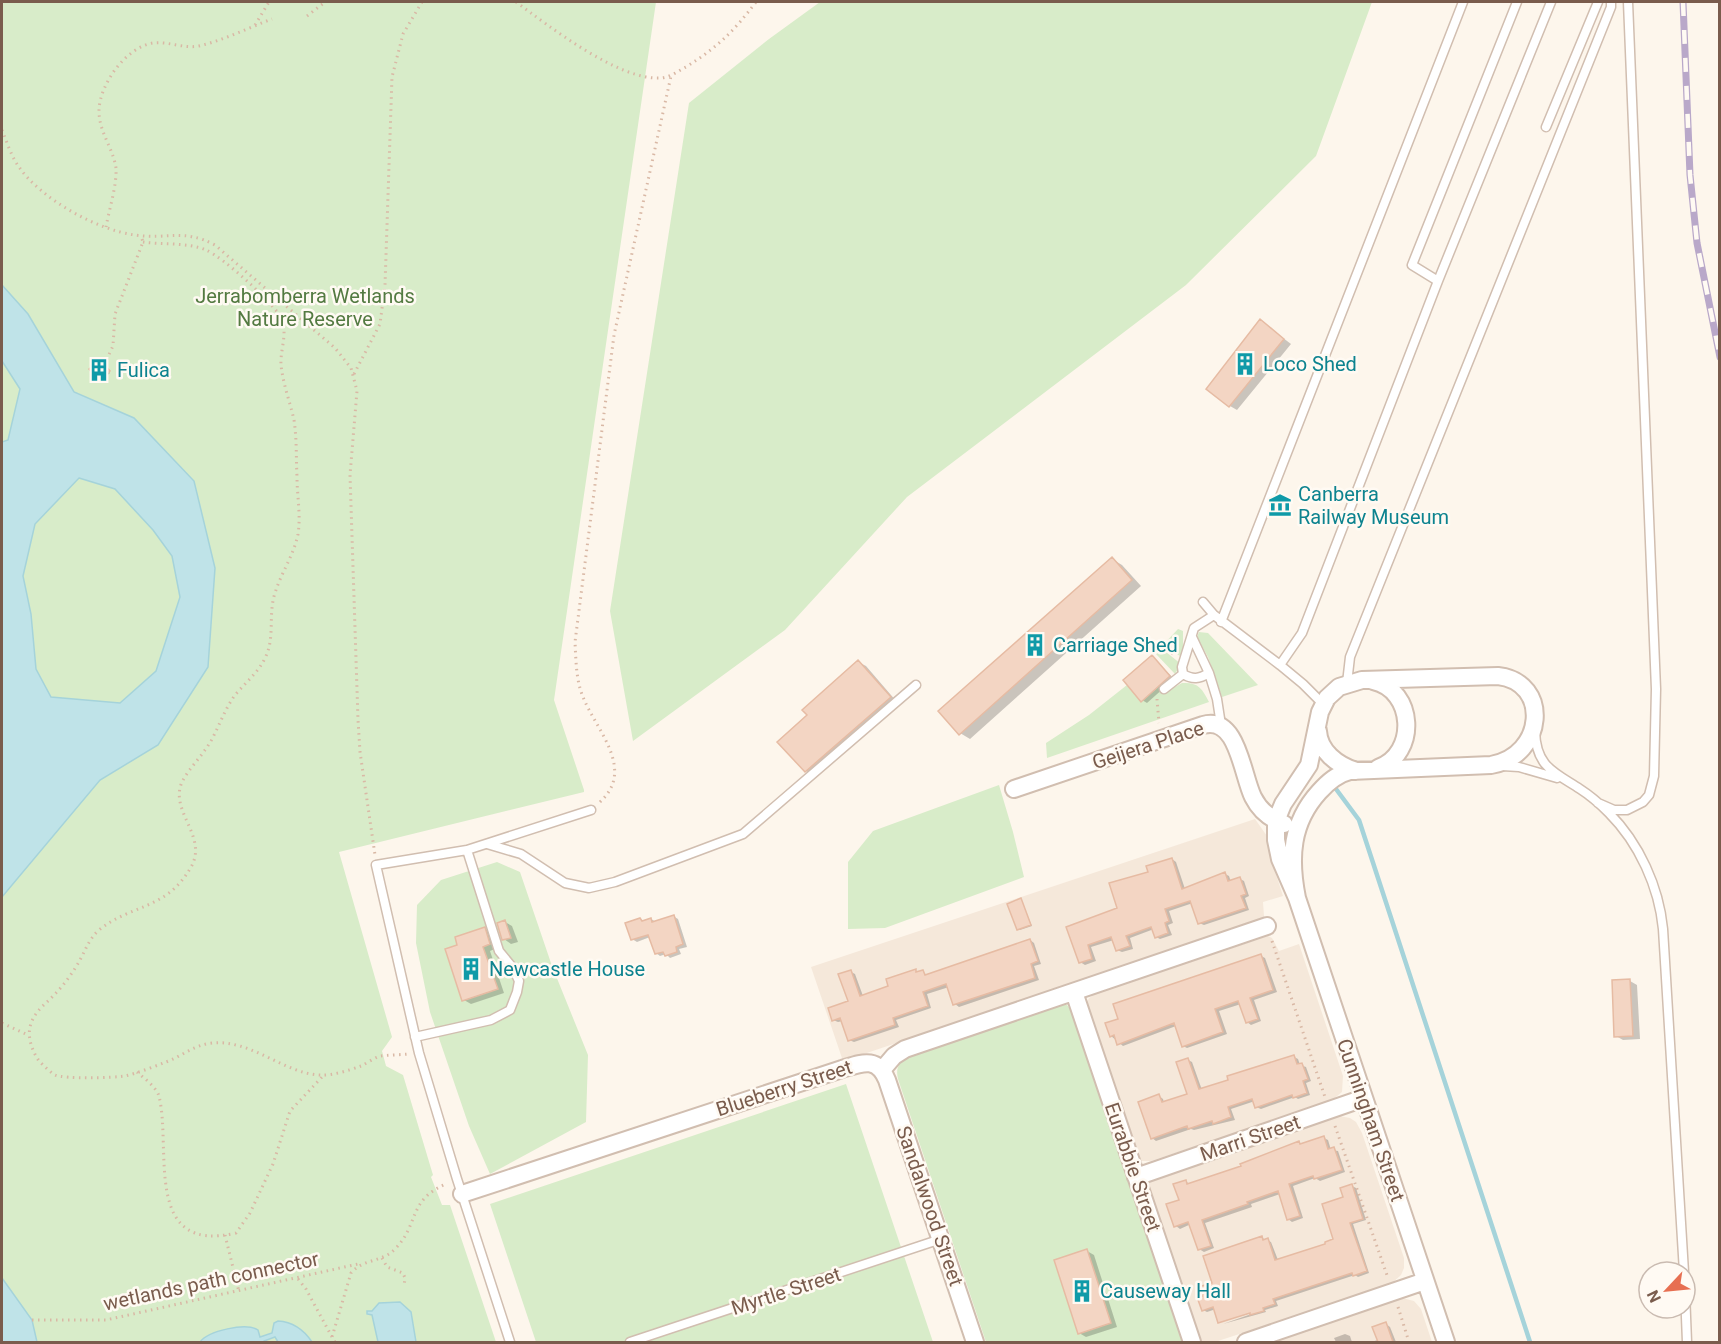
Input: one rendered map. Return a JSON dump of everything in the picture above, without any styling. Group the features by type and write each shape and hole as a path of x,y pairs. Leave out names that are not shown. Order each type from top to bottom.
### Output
{"street":[{"path":"1276,821 1283,804 1309,765 1323,704 1333,692 1347,683 1369,680 1505,677 1517,682 1527,694 1532,702 1535,720"},
{"path":"1318,723 1318,734 1324,749 1338,763 1364,770 1383,766 1398,753 1405,740 1407,719 1394,693 1383,685 1369,680"},
{"name":"Cunningham Street","path":"1296,898 1292,868 1297,829 1309,803 1326,784 1340,774 1364,770 1491,765 1511,759 1525,747 1532,735 1535,720"},
{"name":"Geijera Place","path":"1014,789 1208,724 1221,725 1231,734 1253,797 1263,812 1276,821 1297,829"},
{"name":"Cunningham Street","path":"1276,821 1276,840 1280,859 1296,898 1446,1342"},
{"name":"Blueberry Street","path":"459,1187 850,1066 868,1063 882,1070 902,1050 1267,926"},
{"name":"Eurabbie Street","path":"1074,992 1192,1342"},
{"name":"Sandalwood Street","path":"882,1070 975,1342"},
{"name":"Marri Street","path":"1136,1177 1364,1098"},
{"path":"1246,1342 1425,1281"}],"lane":[{"path":"1209,673 1199,679 1191,679 1183,674 1182,667 1194,628 1217,618 1463,2"},
{"path":"1438,281 1412,265 1517,2"},
{"path":"1280,665 1302,633 1438,281 1551,2"},
{"path":"1347,683 1350,657 1611,4 1599,2 1546,127"},
{"path":"1598,803 1620,810 1635,806 1648,795 1654,776 1656,688 1628,2"},
{"path":"1203,602 1217,618 1280,665 1323,704"},
{"path":"1192,637 1209,673 1217,699 1221,725"},
{"path":"1164,688 1183,674"},
{"path":"487,844 520,854 565,883 589,888 615,882 743,834 916,685"},
{"path":"1535,720 1536,747 1542,760 1554,773 1598,803 1624,831 1638,852 1652,881 1660,908 1683,1260"},
{"path":"1491,765 1536,771 1574,785"},
{"path":"510,1342 459,1187 419,1053 376,865 467,850 591,810"},
{"path":"415,1037 491,1020 510,1010 517,992 519,981 513,968 499,951 467,850"},
{"name":"Myrtle Street","path":"630,1342 941,1239"},
{"path":"1687,1320 1688,1342"}],"path":[{"path":"255,26 269,2"},
{"path":"307,16 325,2"},
{"path":"354,374 380,324 385,285 392,77 404,34 422,2"},
{"path":"516,2 599,59 635,73 660,78 671,75 712,51 736,28 756,2"},
{"path":"106,227 116,167 100,124 100,98 107,80 118,65 134,52 151,43 194,47 273,19"},
{"path":"591,810 604,799 613,784 614,766 611,749 583,697 578,680 575,642 614,335 671,75"},
{"path":"2,130 13,159 28,179 49,196 82,216 106,227 141,236 184,234 198,237 215,245 335,348 354,374 358,396 350,465 350,489 358,720 360,752 376,865"},
{"path":"104,365 113,345 115,314 142,242 141,236"},
{"path":"142,242 206,250 236,271 281,318 285,333 280,359 298,450 297,477 300,506 298,535 275,592 271,608 272,634 267,655 257,672 236,695 211,740 182,781 179,794 180,808 189,823 196,844 192,866 170,894 148,907 116,919 97,932 86,945 80,962 55,994 40,1008 32,1020 28,1035 41,1063 57,1076 127,1076 210,1043 229,1043 265,1054 308,1073 323,1076 360,1066 381,1056 419,1053"},
{"path":"1156,695 1164,739"},
{"path":"1267,926 1409,1342"},
{"path":"2,1023 28,1035"},
{"path":"137,1072 158,1094 168,1201 178,1220 195,1234 218,1237 236,1233 250,1213 273,1164 290,1111 323,1076"},
{"path":"404,1287 403,1273 387,1267 382,1257 396,1248 420,1203 431,1190 459,1187"},
{"path":"225,1235 239,1292"},
{"name":"wetlands path connector","path":"33,1320 106,1320 298,1279 382,1257"},
{"path":"332,1337 351,1273 358,1264"},
{"path":"298,1279 335,1342"}],"shaded area":[{"path":"1255,819 1267,836 1271,859 1283,896 1263,902 1262,920 843,1061 811,967"},
{"path":"1268,936 1272,938 1279,951 1299,944 1343,1076 1342,1092 1331,1101 1151,1161 1141,1161 1136,1155 1086,1004 1089,998 1095,994"},
{"path":"1339,1116 1356,1122 1362,1133 1404,1258 1401,1275 1391,1284 1215,1342 1201,1342 1147,1186 1149,1181"},
{"path":"1402,1298 1414,1301 1421,1309 1432,1342 1266,1342"}],"green space":[{"name":"Jerrabomberra Wetlands Nature Reserve","path":"2,2 656,2 554,700 584,792 339,852 392,1037 382,1051 386,1066 403,1075 433,1175 431,1177 442,1205 450,1205 496,1342 2,1342"},
{"path":"820,2 1372,2 1316,156 1186,285 907,497 785,630 633,741 610,611 689,103 769,39"},
{"path":"1178,629 1183,631 1183,649 1180,656 1163,645"},
{"path":"1199,632 1208,633 1258,685 1222,697 1208,657 1197,637"},
{"path":"1161,648 1181,664 1175,674 1156,654"},
{"path":"1182,683 1199,687 1209,702 1047,758 1046,743 1089,715 1127,685 1141,701 1161,685 1166,692"},
{"path":"999,785 1024,877 885,928 848,929 848,862 873,831"},
{"path":"497,862 520,872 552,966 588,1055 586,1122 490,1174 469,1126 430,1012 416,943 417,905 441,880"},
{"path":"1060,1005 1067,1005 1073,1012 1183,1342 986,1342 898,1079 898,1068 901,1062 909,1056"},
{"path":"846,1084 933,1342 536,1342 490,1204"}],"water":[{"path":"2,285 28,314 74,392 134,418 194,481 215,568 208,667 158,745 100,780 2,897 2,442 8,440 20,389 2,361","holes":["79,478 115,489 153,530 172,556 180,597 156,671 120,703 51,697 36,669 31,614 23,576 35,524"]},
{"path":"2,1278 32,1320 37,1342 2,1342"},
{"path":"400,1302 411,1312 416,1342 378,1342 372,1315 367,1314 367,1311 372,1311 379,1303"},
{"path":"278,1321 298,1327 312,1342 278,1342 275,1337 264,1342 200,1342 211,1334 236,1327 258,1330 260,1337 272,1333 274,1323"}],"building":[{"name":"Loco Shed","path":"1260,319 1284,339 1229,407 1206,389"},
{"name":"Fulica","path":"100,360 110,371 99,380 89,369"},
{"name":"Carriage Shed","path":"1112,557 1132,580 959,735 938,711"},
{"path":"1152,655 1170,676 1141,702 1123,680"},
{"path":"858,660 891,697 805,772 777,742 807,715 802,710"},
{"path":"1172,858 1182,889 1225,872 1228,881 1240,877 1246,894 1241,896 1246,908 1198,924 1190,901 1165,909 1169,921 1165,923 1168,933 1155,938 1151,927 1126,936 1130,946 1116,951 1111,937 1088,945 1092,959 1079,963 1066,927 1117,908 1109,883 1148,872 1146,866"},
{"path":"1021,898 1031,925 1017,930 1007,904"},
{"path":"674,915 683,944 676,947 677,952 665,956 663,952 655,954 648,935 631,940 625,923 640,918 642,921 651,918 652,922"},
{"path":"505,920 511,938 502,940 497,923"},
{"name":"Newcastle House","path":"485,927 490,944 483,947 498,989 462,1001 445,949 457,945 455,937"},
{"path":"1030,939 1038,961 1031,964 1035,978 953,1005 946,984 923,992 928,1006 893,1018 895,1025 848,1041 840,1018 832,1021 828,1008 848,1001 838,974 851,970 860,996 888,986 886,979 916,969 916,972 923,970 925,975"},
{"path":"1261,954 1273,990 1250,998 1258,1019 1246,1023 1238,1001 1215,1009 1223,1032 1182,1047 1174,1023 1117,1045 1114,1035 1110,1037 1105,1023 1118,1019 1113,1004"},
{"path":"1630,979 1633,1036 1614,1037 1612,980"},
{"path":"1294,1055 1297,1064 1302,1063 1308,1079 1303,1081 1307,1093 1293,1098 1292,1095 1255,1108 1252,1099 1228,1107 1231,1117 1213,1124 1212,1121 1188,1129 1187,1126 1151,1139 1138,1102 1159,1094 1162,1102 1187,1094 1176,1062 1188,1058 1199,1089 1228,1080 1227,1076"},
{"path":"1324,1136 1328,1149 1334,1147 1342,1170 1289,1184 1300,1216 1287,1220 1278,1191 1202,1220 1211,1246 1198,1250 1188,1222 1174,1227 1166,1204 1179,1200 1173,1184 1186,1180 1187,1184 1241,1166 1240,1164 1299,1141 1300,1144"},
{"path":"1352,1184 1363,1219 1350,1223 1367,1271 1353,1276 1352,1273 1273,1299 1275,1304 1263,1308 1264,1311 1218,1323 1213,1307 1202,1311 1197,1297 1202,1296 1198,1287 1212,1283 1203,1256 1262,1236 1263,1240 1268,1238 1275,1260 1325,1244 1333,1239 1322,1204 1343,1197 1340,1188"},
{"name":"Causeway Hall","path":"1087,1249 1111,1323 1078,1334 1054,1260"},
{"path":"1386,1322 1393,1342 1378,1342 1372,1327"}],"waterway":[{"path":"1336,789 1359,820 1530,1342"}],"railway":[{"path":"1683,2 1690,175 1697,243 1720,357"}],"place":[{"name":"Loco Shed","path":"1245,364"},
{"name":"Fulica","path":"99,370"},
{"name":"Canberra Railway Museum","path":"1280,505"},
{"name":"Carriage Shed","path":"1035,645"},
{"name":"Newcastle House","path":"471,969"},
{"name":"Causeway Hall","path":"1082,1291"}]}
